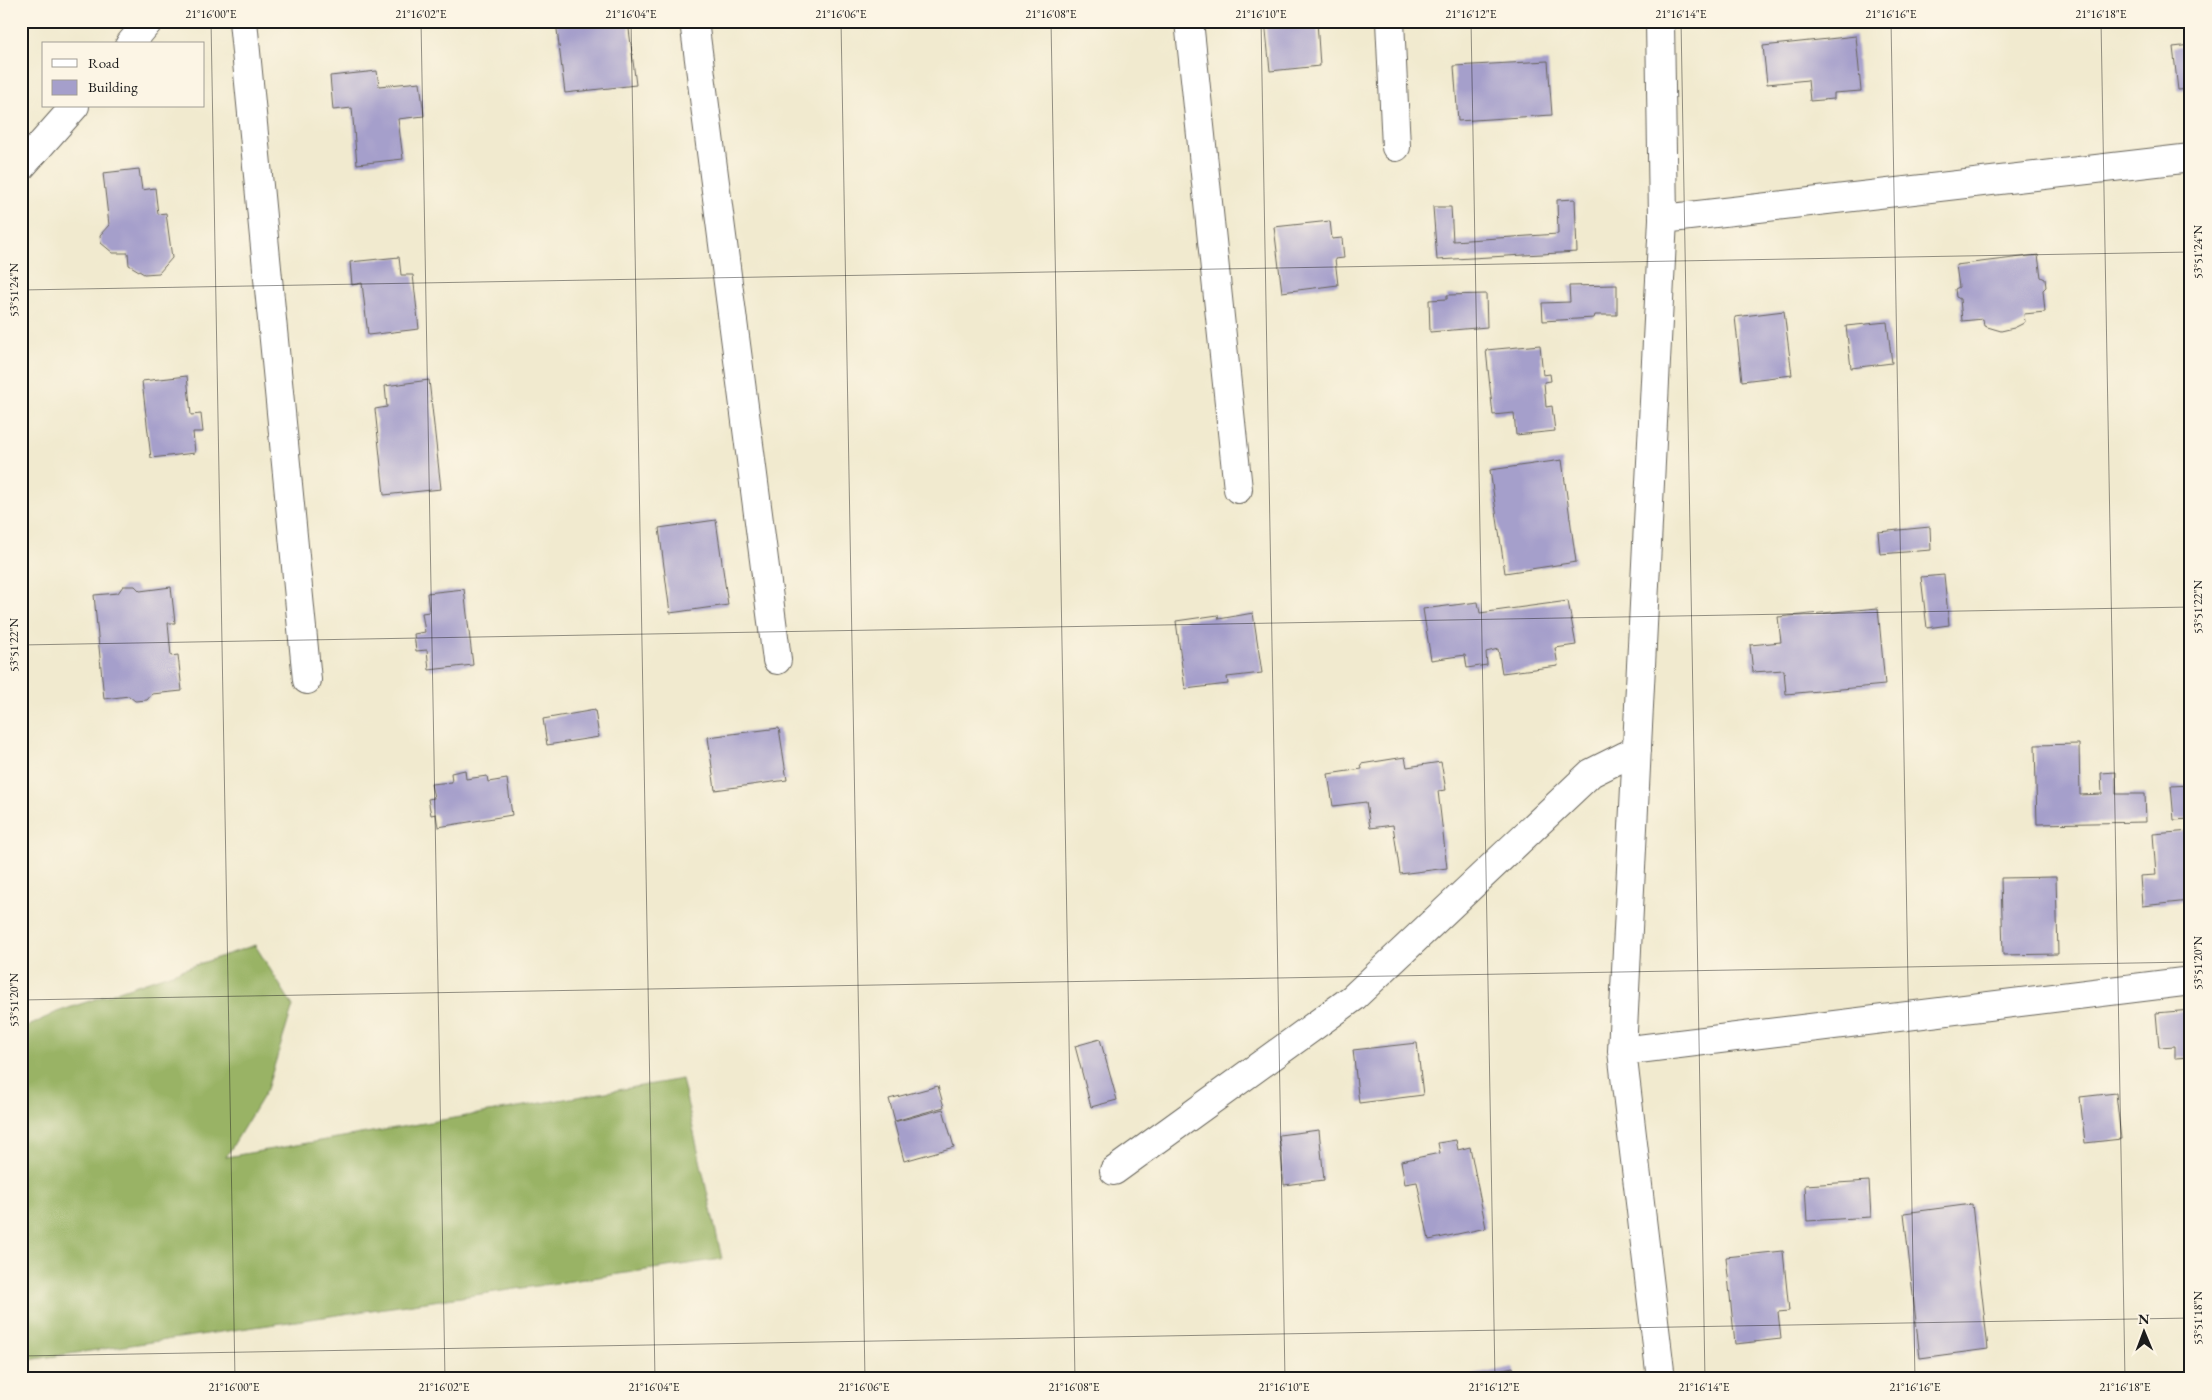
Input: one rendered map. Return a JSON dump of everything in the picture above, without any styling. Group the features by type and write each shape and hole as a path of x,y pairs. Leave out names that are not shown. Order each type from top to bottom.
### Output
{"street":[{"path":"132,42 150,21"},
{"path":"243,21 307,680"},
{"path":"694,21 777,660"},
{"path":"1189,21 1238,489"},
{"path":"1390,21 1396,147"},
{"path":"1660,21 1663,220 1622,1051 1661,1379"},
{"path":"21,167 73,108"},
{"path":"1663,220 2191,158"},
{"path":"1114,1171 1353,998 1591,772 1637,750"},
{"path":"1622,1051 2191,981"}],"green space":[{"path":"255,945 293,1006 267,1089 226,1157 682,1079 722,1259 21,1361 21,1030 57,1012"}],"building":[{"path":"628,21 636,85 565,93 556,22"},
{"path":"1265,21 1317,21 1320,66 1270,71"},
{"path":"1856,36 1861,91 1834,93 1834,99 1810,101 1808,80 1767,84 1763,46"},
{"path":"2191,45 2191,89 2178,90 2173,47"},
{"path":"1548,61 1552,115 1458,121 1454,66"},
{"path":"377,71 379,86 420,82 424,116 398,119 403,159 357,164 352,108 333,110 330,76"},
{"path":"139,169 142,190 155,188 158,214 166,213 172,258 159,273 144,274 129,265 128,253 113,253 101,243 100,235 109,225 103,173"},
{"path":"1575,199 1577,252 1437,260 1433,207 1451,207 1453,241 1558,234 1557,200"},
{"path":"1330,221 1332,239 1342,238 1344,258 1335,259 1338,285 1282,292 1274,227"},
{"path":"2038,255 2041,277 2045,279 2046,287 2043,290 2045,312 2024,314 2025,322 2014,328 2001,331 1984,326 1983,319 1962,321 1960,299 1956,297 1955,289 1959,287 1956,265"},
{"path":"399,257 401,275 413,275 419,329 368,335 362,283 352,285 350,262"},
{"path":"1617,285 1617,315 1595,315 1594,318 1543,321 1542,303 1570,302 1569,286"},
{"path":"1486,294 1487,327 1430,332 1429,300 1447,299 1447,295"},
{"path":"1784,311 1792,375 1742,381 1735,317"},
{"path":"1887,322 1892,363 1851,368 1846,326"},
{"path":"1540,345 1543,375 1550,374 1551,381 1544,382 1546,407 1552,406 1555,431 1516,435 1514,413 1493,415 1486,350"},
{"path":"187,376 191,415 201,414 203,432 193,432 195,453 151,458 142,381"},
{"path":"429,380 441,489 384,495 375,409 387,407 385,386"},
{"path":"1562,460 1576,562 1505,573 1490,470"},
{"path":"716,520 728,605 670,613 659,528"},
{"path":"1930,527 1931,550 1880,554 1878,532"},
{"path":"1944,575 1949,625 1927,628 1921,577"},
{"path":"123,586 135,586 140,591 171,587 175,623 168,623 171,656 178,655 182,691 152,694 147,700 135,701 129,696 104,699 94,595 118,593"},
{"path":"464,589 473,665 429,670 427,650 416,651 414,634 425,632 422,613 429,612 427,593"},
{"path":"1568,601 1576,645 1555,648 1558,666 1502,673 1498,649 1486,652 1487,665 1467,668 1465,655 1431,660 1423,609 1478,602 1480,613"},
{"path":"1878,608 1885,685 1786,694 1784,670 1753,672 1750,645 1781,642 1778,617"},
{"path":"1253,613 1262,673 1227,677 1228,684 1185,689 1176,621 1218,615 1219,619"},
{"path":"595,710 599,737 547,745 543,719"},
{"path":"779,728 787,780 715,790 708,737"},
{"path":"2079,744 2080,795 2102,794 2101,773 2116,772 2116,794 2145,794 2146,822 2037,824 2035,745"},
{"path":"1405,757 1407,767 1441,762 1446,790 1438,791 1447,868 1400,874 1393,825 1370,828 1366,802 1333,806 1328,774 1362,769 1361,764"},
{"path":"465,770 466,779 487,776 488,782 507,779 512,815 438,827 436,814 431,815 428,799 434,798 431,784 452,782 451,773"},
{"path":"2191,785 2191,819 2174,820 2171,786"},
{"path":"2191,831 2191,887 2188,887 2189,901 2142,906 2140,876 2156,875 2153,834"},
{"path":"2056,877 2058,954 2003,955 2001,878"},
{"path":"2191,1010 2191,1057 2175,1058 2175,1046 2159,1047 2156,1013"},
{"path":"1100,1039 1117,1100 1091,1107 1075,1046"},
{"path":"1417,1043 1423,1095 1359,1103 1353,1050"},
{"path":"938,1086 944,1107 895,1121 889,1099"},
{"path":"2116,1093 2121,1139 2085,1143 2080,1097"},
{"path":"943,1109 954,1147 904,1161 894,1122"},
{"path":"1319,1130 1324,1180 1284,1185 1279,1135"},
{"path":"1456,1140 1458,1150 1470,1147 1486,1228 1429,1240 1417,1182 1405,1184 1401,1161 1440,1153 1438,1143"},
{"path":"1869,1181 1871,1217 1807,1221 1805,1185"},
{"path":"1972,1204 1988,1349 1920,1358 1904,1213"},
{"path":"1783,1251 1789,1311 1778,1312 1781,1339 1735,1344 1726,1257"},
{"path":"1513,1367 1516,1379 1469,1379 1468,1376"}]}
